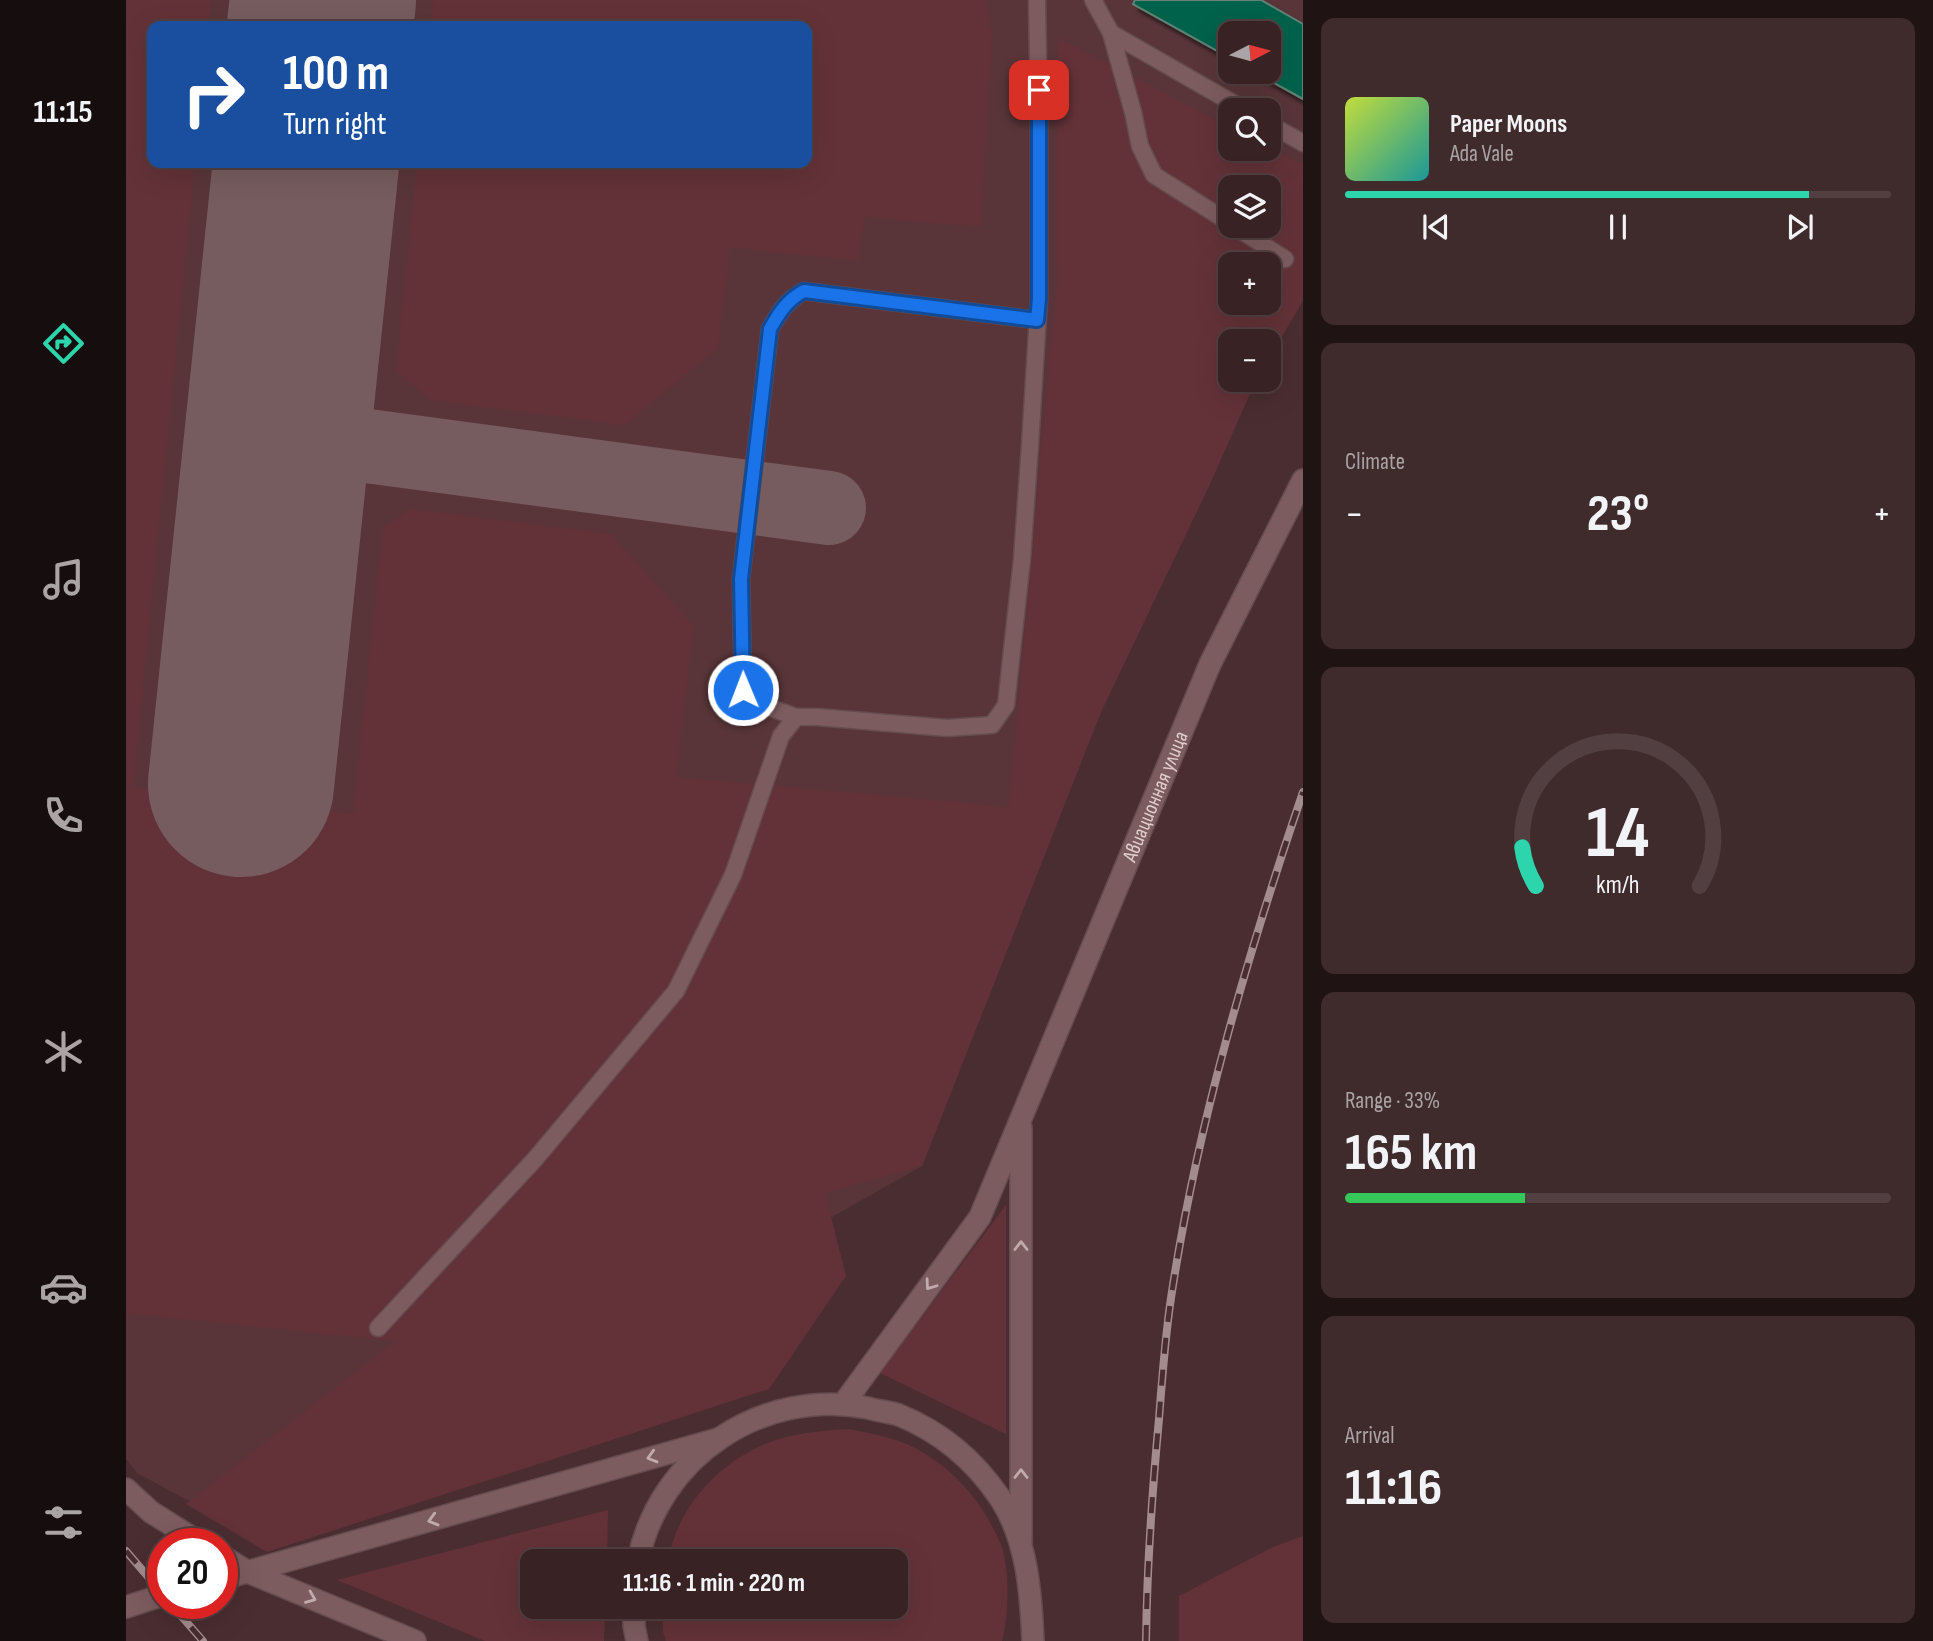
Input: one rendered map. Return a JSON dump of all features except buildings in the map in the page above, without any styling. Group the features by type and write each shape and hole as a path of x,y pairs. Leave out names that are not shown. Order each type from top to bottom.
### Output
{"street":[{"name":"Авиационная улица","path":"844,1404 980,1216 1210,664 1303,480"},
{"path":"1021,1119 1021,1542 1030,1588 1033,1641"},
{"path":"238,1575 718,1438 756,1418 806,1405 844,1404 898,1415 938,1434 975,1464 1001,1500 1021,1542"},
{"path":"641,1549 660,1501 685,1467 718,1438"},
{"path":"126,1489 151,1512 176,1528"},
{"path":"238,1566 415,1641"},
{"path":"126,1606 147,1600"},
{"path":"634,1619 638,1641"}],"lane":[{"path":"1037,0 1039,299 1022,559 1006,705 992,725 947,728 796,717 760,704 743,690 741,579 770,329 779,313 792,298 804,291 1037,320"},
{"path":"1093,0 1111,33 1140,146 1154,175 1218,216"},
{"path":"1111,33 1224,98"},
{"path":"1281,131 1303,143"},
{"path":"1253,238 1285,258"},
{"path":"378,1328 536,1158 676,991 733,875 781,736 796,717"}],"shaded area":[{"path":"126,0 1303,0 1303,301 1281,338 1281,329 1218,329 1218,392 1251,392 1101,712 922,1166 634,1329 263,1516 187,1500 137,1473 126,1459"},
{"path":"126,0 211,0 209,21 147,21 147,168 195,168 133,787 353,814 383,527 411,509 611,534 694,626 676,777 1009,807 1057,281 1058,38 1218,121 1218,161 1281,161 1281,153 1303,165 1303,301 1281,338 1281,329 1218,329 1218,392 1251,392 1101,712 922,1166 825,1193 846,1276 769,1389 267,1552 238,1535 238,1528 226,1528 186,1504 395,1341 126,1313"},
{"path":"433,0 985,0 992,35 981,227 864,217 858,261 730,247 718,348 625,425 431,400 396,371 416,168 812,168 812,21 431,21"},
{"path":"1006,1205 1006,1434 880,1373"},
{"path":"850,1429 898,1441 928,1455 966,1488 986,1515 1004,1555 1008,1593 1002,1641 666,1641 662,1619 908,1619 908,1549 671,1549 694,1500 726,1467 765,1444 786,1437"},
{"path":"608,1510 607,1549 520,1549 520,1619 605,1619 604,1641 485,1641 337,1580"},
{"path":"1303,1536 1303,1641 1179,1641 1179,1596 1273,1547"}],"taxiway":[{"path":"278,434 829,508"}],"runway":[{"path":"321,21 323,0"},
{"path":"241,784 305,168"}],"railway":[{"path":"1146,1641 1150,1530 1163,1374 1169,1313 1182,1233 1209,1105 1243,979 1303,792"},
{"path":"126,1551 147,1575"},
{"path":"184,1619 203,1641"}],"route":[{"path":"743,690 741,579 770,329 792,298 804,291 1037,320 1039,90"}]}
